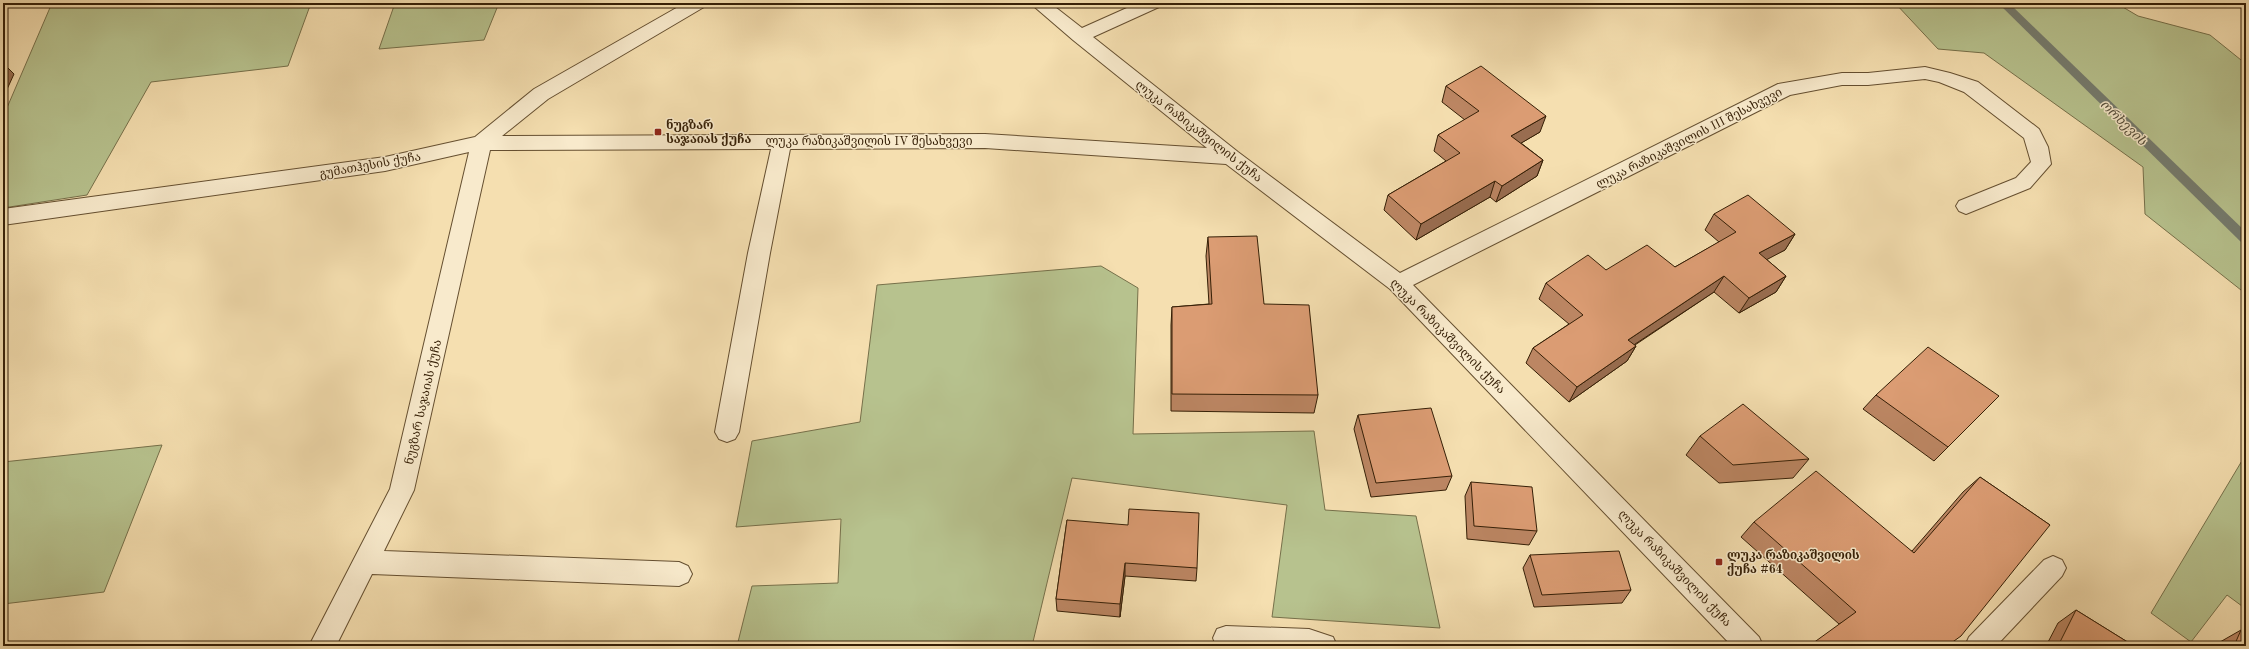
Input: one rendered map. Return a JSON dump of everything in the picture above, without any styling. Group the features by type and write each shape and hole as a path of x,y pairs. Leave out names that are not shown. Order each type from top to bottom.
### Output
{"street":[{"name":"გუმათჰესის ქუჩა","path":"3,217 384,164 481,142 541,94 698,3"},
{"name":"ლუკა რაზიკაშვილის ქუჩა","path":"1039,3 1232,157 1398,283 1750,646"},
{"path":"1079,36 1153,3"},
{"name":"ლუკა რაზიკაშვილის III შესახვევი","path":"1398,283 1785,89 1842,79 1868,79 1925,74 1943,77 1971,87 2032,134 2038,147 2041,164 2023,183 1966,206"},
{"name":"ლუკა რაზიკაშვილის IV შესახვევი","path":"481,142 985,140 1232,157"},
{"path":"727,432 759,253 782,141"},
{"name":"ნუგზარ საჯაიას ქუჩა","path":"322,646 402,490 474,182 481,142"},
{"path":"364,562 678,574"},
{"path":"1978,646 2053,568"},
{"path":"1226,638 1309,642 1324,646"}],"green space":[{"path":"52,3 311,3 288,66 151,82 87,195 3,208 3,117"},
{"path":"395,3 499,3 484,40 379,49"},
{"path":"1895,3 2116,3 2138,16 2210,35 2246,64 2246,294 2145,214 2143,167 1984,53 1938,49"},
{"path":"1101,266 1138,288 1133,434 1314,431 1325,510 1416,516 1440,628 1272,617 1287,505 1072,478 1032,646 737,646 752,586 838,583 841,519 736,527 752,441 860,422 877,285"},
{"path":"162,445 104,592 3,604 3,462"},
{"path":"2246,454 2246,609 2227,595 2191,642 2151,613"}],"building":[{"path":"1481,66 1546,116 1511,136 1543,160 1502,186 1495,181 1421,224 1388,195 1460,153 1438,135 1479,111 1446,86"},
{"path":"1748,195 1795,234 1759,253 1786,276 1749,298 1724,276 1628,340 1636,346 1577,387 1533,348 1583,315 1546,283 1588,255 1606,270 1647,245 1675,267 1736,232 1714,214"},
{"path":"1257,236 1264,304 1309,305 1318,395 1172,394 1172,307 1212,304 1208,237"},
{"path":"1928,347 1999,396 1948,447 1876,395"},
{"path":"1743,404 1809,459 1733,465 1700,436"},
{"path":"1431,408 1452,476 1376,483 1358,415"},
{"path":"1816,471 1914,553 1980,477 2050,525 1961,636 1947,646 1809,646 1856,612 1754,522"},
{"path":"1471,482 1532,487 1537,531 1474,526"},
{"path":"1129,509 1199,513 1197,568 1125,563 1120,604 1056,599 1067,520 1128,525"},
{"path":"1619,551 1631,590 1542,595 1530,555"},
{"path":"2076,610 2134,646 2058,646"},
{"path":"2241,630 2246,633 2246,646 2234,646"}],"waterway":[{"name":"ორხევის","path":"2003,3 2246,240"}],"place":[{"name":"ნუგზარ საჯაიას ქუჩა","path":"658,132"},
{"name":"ლუკა რაზიკაშვილის ქუჩა #64","path":"1719,562"}]}
